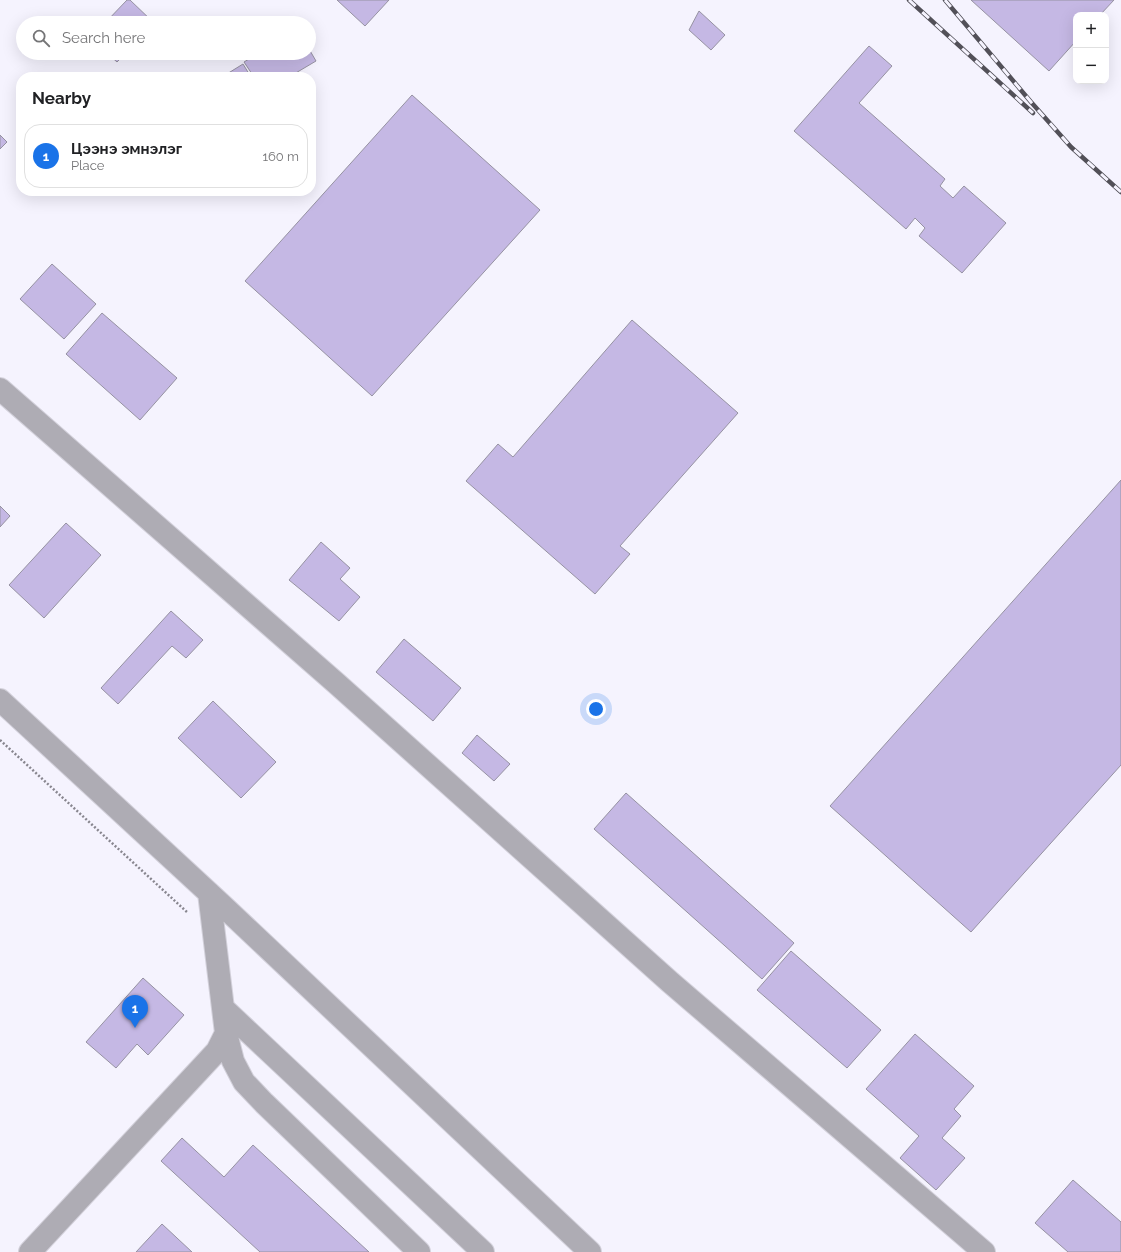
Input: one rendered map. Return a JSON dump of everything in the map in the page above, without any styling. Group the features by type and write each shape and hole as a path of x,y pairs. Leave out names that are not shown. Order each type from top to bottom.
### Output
{"street":[{"path":"0,390 336,683 670,982 984,1252"},
{"path":"0,700 209,893 590,1252"},
{"path":"209,893 226,1033 234,1061 244,1082 419,1252"},
{"path":"223,1008 483,1252"},
{"path":"30,1252 213,1056 226,1033"}],"path":[{"path":"0,740 214,938"}],"building":[{"path":"127,0 130,0 147,16 112,16"},
{"path":"337,0 389,0 365,26"},
{"path":"971,0 1114,0 1103,12 1073,12 1073,44 1049,71"},
{"path":"699,11 725,35 711,50 689,30"},
{"path":"869,46 892,66 859,103 945,179 940,186 953,198 964,186 1006,223 962,273 919,236 925,228 915,218 906,229 794,131"},
{"path":"247,60 316,61 297,72 251,72 244,62"},
{"path":"243,64 248,72 230,72"},
{"path":"412,95 540,210 372,396 245,281"},
{"path":"0,135 7,142 0,149"},
{"path":"52,264 96,304 64,339 20,299"},
{"path":"102,313 177,378 140,420 66,354"},
{"path":"632,320 738,413 620,546 630,554 595,594 466,481 498,444 513,457"},
{"path":"1121,480 1121,765 971,932 830,806"},
{"path":"0,506 10,516 0,527"},
{"path":"66,523 101,555 44,618 9,585"},
{"path":"321,542 350,568 340,579 360,597 339,621 289,580"},
{"path":"171,611 203,640 186,658 172,646 118,704 101,688"},
{"path":"404,639 461,688 433,721 376,672"},
{"path":"213,701 276,762 241,798 178,738"},
{"path":"477,735 510,764 494,781 462,753"},
{"path":"626,793 794,943 762,979 594,829"},
{"path":"791,951 881,1030 847,1068 757,990"},
{"path":"143,978 184,1015 148,1055 137,1044 116,1068 86,1042"},
{"path":"915,1034 974,1086 954,1109 961,1116 942,1138 965,1158 936,1190 900,1158 919,1136 866,1089"},
{"path":"182,1138 224,1177 253,1145 369,1252 260,1252 161,1161"},
{"path":"1073,1180 1121,1222 1121,1252 1068,1252 1035,1223"},
{"path":"162,1224 192,1252 136,1252"}],"railway":[{"path":"909,0 1033,113"},
{"path":"945,0 1071,147 1121,192"}],"place":[{"name":"Цээнэ эмнэлэг","path":"135,1028"}]}
